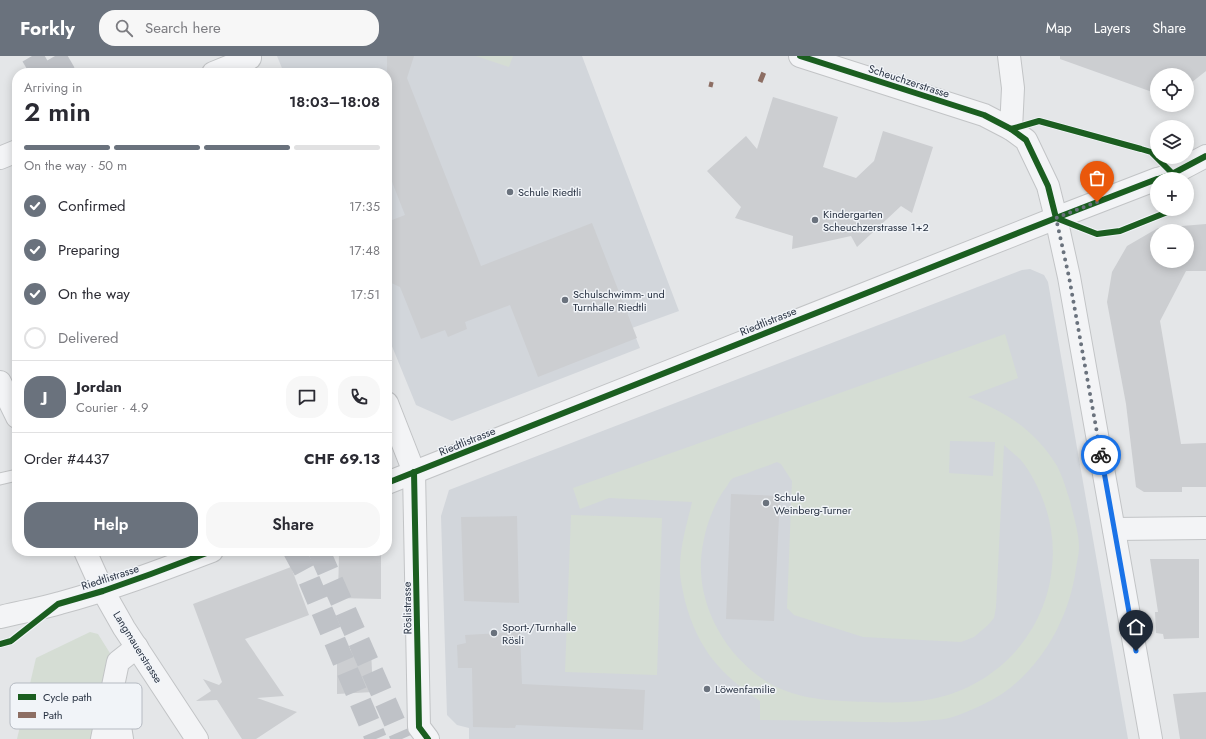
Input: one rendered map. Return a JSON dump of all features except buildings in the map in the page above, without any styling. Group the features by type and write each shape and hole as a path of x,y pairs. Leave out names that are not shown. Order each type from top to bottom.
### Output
{"street":[{"name":"Scheuchzerstrasse","path":"800,56 984,115 1011,129 1026,140 1048,186 1069,277 1151,739"},
{"path":"1009,56 1013,88 1011,129"},
{"path":"231,68 252,62"},
{"path":"0,158 12,153"},
{"name":"Riedtlistrasse","path":"1176,172 1206,156"},
{"name":"Riedtlistrasse","path":"392,481 1150,182"},
{"path":"0,382 12,407"},
{"name":"Röslistrasse","path":"392,416 414,472 418,727 428,739"},
{"path":"1114,529 1206,528"},
{"name":"Langmauerstrasse","path":"87,556 103,591 124,628 197,739"},
{"name":"Riedtlistrasse","path":"0,617 58,604 103,591 199,556"},
{"path":"113,683 118,662 137,647"},
{"path":"102,739 104,729"},
{"path":"120,729 122,739"}],"lane":[{"path":"0,479 12,476"}],"shaded area":[{"name":"Schule Riedtli","path":"277,56 582,56 679,311 632,328 640,348 452,421 416,405 392,346 392,68 282,68"},
{"path":"476,56 513,56 509,67"},
{"name":"Schule Weinberg-Turner","path":"1030,269 1044,275 1048,282 1128,739 469,739 469,728 457,725 447,715 441,516 449,490 1022,270"},
{"path":"1005,334 1018,378 968,397 1007,416 1029,432 1048,453 1059,470 1070,501 1076,524 1079,552 1072,589 1066,609 1046,648 1034,665 1019,680 1002,694 984,704 953,717 925,721 881,722 760,720 760,701 733,681 712,659 704,647 690,618 685,601 680,565 683,541 692,502 609,498 580,509 573,488","holes":["950,441 995,442 993,476 949,473","1004,445 1022,461 1038,488 1047,513 1053,553 1048,591 1040,614 1029,634 1014,653 997,669 977,682 956,692 932,699 894,703 825,700 802,696 781,689 764,680 734,653 712,619 705,600 701,560 705,532 711,515 719,498 733,478 777,462 781,464 792,481 787,608 794,615 863,637 961,642 974,637 994,618 996,607"]},
{"path":"571,515 662,518 657,675 565,672"},
{"path":"90,632 98,634 113,658 107,683 30,683 36,658"},
{"path":"19,729 95,729 93,739 17,739"}],"tunnel":[{"path":"32,56 39,68"},
{"path":"55,56 62,68"},
{"path":"297,556 307,575 376,739"},
{"path":"321,556 402,739"}],"marked path":[{"path":"760,82 764,72"},
{"path":"709,84 713,85"}],"cycle path":[{"path":"800,56 984,115 1011,129 1026,140 1048,186 1056,218"},
{"path":"1011,129 1039,121 1151,152 1171,172"},
{"path":"1176,172 1206,156"},
{"path":"392,481 1150,182"},
{"path":"1056,218 1097,234 1120,231 1158,216"},
{"path":"414,472 419,727 428,739"},
{"path":"0,644 11,641 58,604 103,591 199,556"}],"way so far":[{"path":"1097,202 1056,218 1069,277 1101,455"}],"place":[{"name":"Schule Riedtli","path":"510,192"},
{"name":"Kindergarten Scheuchzerstrasse 1+2","path":"815,220"},
{"name":"Schulschwimm- und Turnhalle Riedtli","path":"565,300"},
{"name":"Schule Weinberg-Turner","path":"766,503"},
{"name":"Sport-/Turnhalle Rösli","path":"494,633"},
{"name":"Löwenfamilie","path":"707,689"}],"route":[{"path":"1101,455 1136,651"}]}
